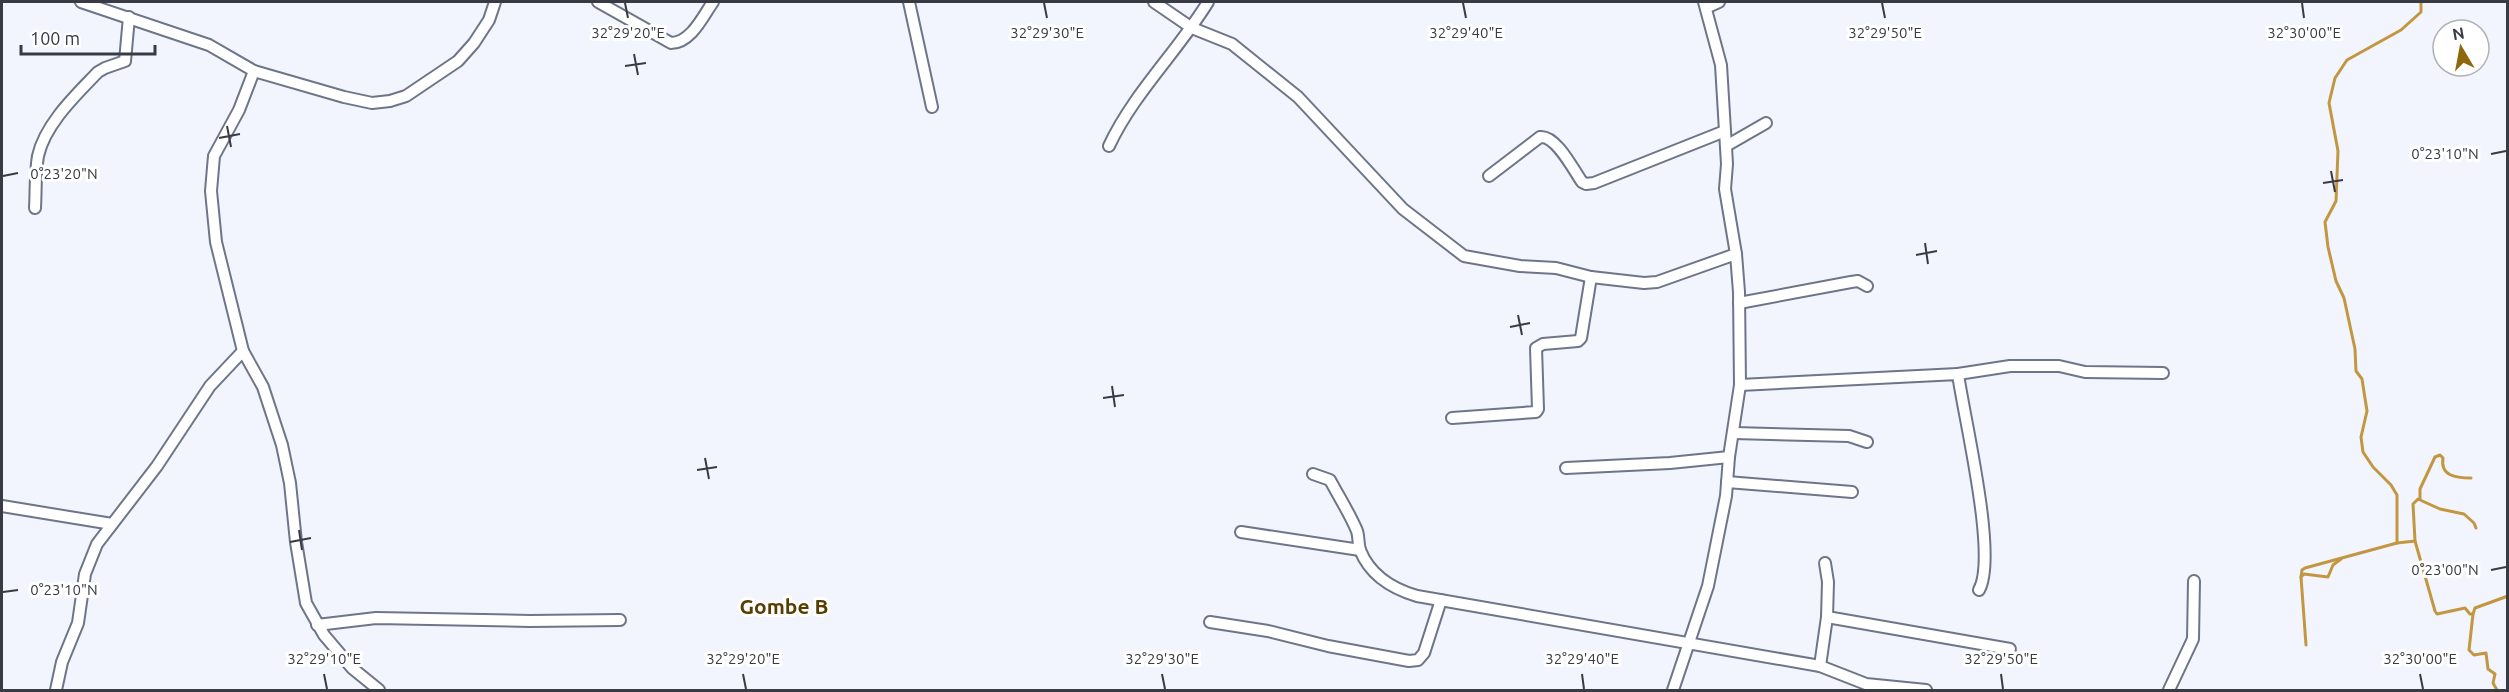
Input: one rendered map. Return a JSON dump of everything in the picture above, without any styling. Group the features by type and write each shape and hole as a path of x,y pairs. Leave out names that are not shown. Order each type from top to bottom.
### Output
{"street":[{"path":"81,2 209,45 254,71 372,103 406,96 458,61 474,43 489,20 495,2"},
{"path":"598,2 671,43 684,40 691,34 713,2"},
{"path":"909,2 932,107"},
{"path":"1154,2 1192,28 1232,44 1299,97 1403,209 1464,255 1520,266 1556,268 1591,277 1644,283 1657,282 1736,254"},
{"path":"1109,146 1119,126 1192,28 1208,2"},
{"path":"1673,690 1708,586 1726,496 1729,457 1740,385 1736,254 1725,189 1726,146 1720,65 1705,5 1719,2"},
{"path":"35,208 38,156 42,144 55,122 98,72 125,61 129,17"},
{"path":"254,71 239,110 214,156 212,212 216,242 243,351 262,387 282,445 290,483 301,582 306,603 317,625 352,668 379,690"},
{"path":"1726,146 1766,123"},
{"path":"1489,176 1540,137 1553,141 1582,182 1586,184 1594,183 1725,131"},
{"path":"1452,418 1536,412 1538,410 1536,348 1543,344 1578,341 1581,338 1591,277"},
{"path":"1739,303 1858,281 1867,286"},
{"path":"56,690 62,662 78,623 88,565 97,544 157,466 210,386 243,351"},
{"path":"1740,385 1959,374 2010,366 2059,366 2085,372 2163,373"},
{"path":"1959,374 1984,531 1985,565 1979,590"},
{"path":"1734,433 1849,436 1867,442"},
{"path":"1566,468 1670,463 1729,457"},
{"path":"1313,474 1330,480 1358,533 1360,550 1374,570 1388,585 1417,596 1820,666 1866,687 1926,690"},
{"path":"1727,482 1852,492"},
{"path":"2,506 112,524"},
{"path":"1240,532 1360,550"},
{"path":"1820,666 1827,617 1828,582 1825,562"},
{"path":"2169,690 2193,639 2194,581"},
{"path":"1210,622 1268,631 1409,661 1418,660 1424,654 1441,600"},
{"path":"1827,617 2010,649"},
{"path":"317,625 376,618 620,620"}],"waterway":[{"path":"2397,543 2397,495 2363,452 2361,437 2367,411 2362,379 2356,371 2355,349 2344,298 2336,281 2328,247 2325,222 2336,201 2338,151 2329,103 2335,78 2347,60 2401,30 2421,12 2421,2"},
{"path":"2420,499 2420,489 2435,457 2440,455 2443,458 2444,469 2450,475 2471,478"},
{"path":"2476,528 2464,514 2440,509 2418,499 2413,504 2415,541 2435,611 2437,614 2465,608 2473,614 2475,608 2508,596"},
{"path":"2301,577 2302,570 2305,568 2397,543 2415,541"},
{"path":"2306,645 2301,577 2304,574 2328,577 2333,565 2341,559"},
{"path":"2473,614 2469,650 2474,655 2486,653 2488,669 2495,674 2493,683 2497,690"}],"district":[{"name":"Gombe B","path":"784,607"}]}
